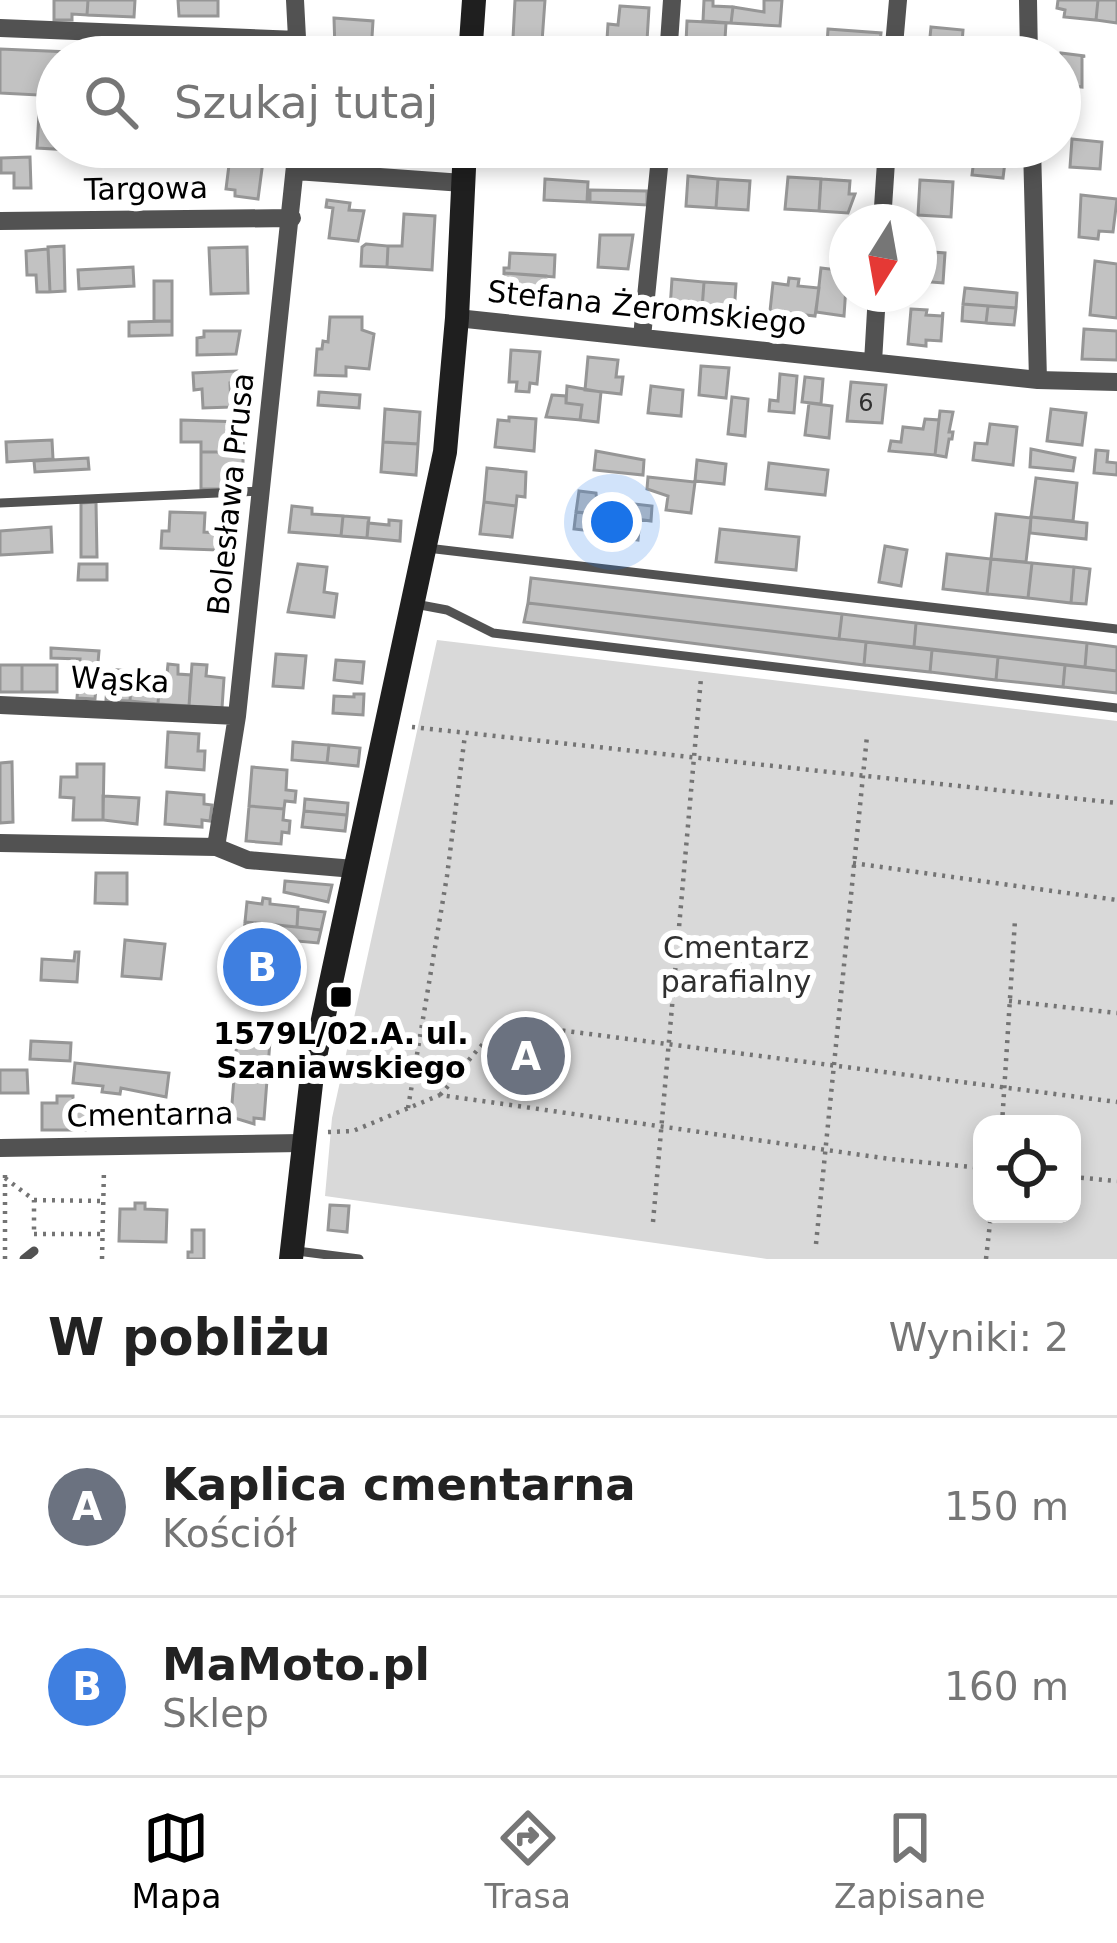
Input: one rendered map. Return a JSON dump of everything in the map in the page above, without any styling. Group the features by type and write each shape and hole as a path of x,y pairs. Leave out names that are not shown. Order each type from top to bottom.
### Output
{"street":[{"path":"295,0 297,36"},
{"path":"471,36 474,0"},
{"path":"669,36 672,0"},
{"path":"895,36 898,0"},
{"path":"1028,0 1029,36"},
{"path":"0,28 114,36"},
{"name":"Bolesława Prusa","path":"216,848 237,716 296,168"},
{"path":"291,1255 313,1066 445,452 458,319 464,168"},
{"path":"643,337 659,168"},
{"path":"883,204 885,168"},
{"path":"1033,168 1038,380"},
{"path":"296,171 463,183"},
{"name":"Targowa","path":"0,221 292,218"},
{"path":"873,362 876,312"},
{"name":"Stefana Żeromskiego","path":"458,319 1038,380 1117,382"},
{"name":"Wąska","path":"0,705 237,716"},
{"path":"0,843 216,848 248,860 354,869"},
{"name":"Cmentarna","path":"3,1153 301,1143"}],"lane":[{"path":"0,503 261,491"},
{"path":"428,548 1117,628"},
{"path":"415,604 447,610 493,633 1117,708"},
{"path":"291,1255 358,1259"}],"path":[{"path":"652,1222 700,678"},
{"path":"412,727 1117,802"},
{"path":"409,1108 465,735"},
{"path":"816,1244 867,736"},
{"path":"853,863 1117,900"},
{"path":"1003,1115 1015,920"},
{"path":"1009,1001 1117,1013"},
{"path":"331,1132 353,1132 440,1095 490,1033 512,1024 1117,1102"},
{"path":"440,1095 973,1167"},
{"path":"3,1153 4,1259"},
{"path":"102,1259 104,1158"},
{"path":"5,1178 34,1200 104,1201"},
{"path":"1081,1178 1117,1181"},
{"path":"29,1255 34,1200"},
{"path":"986,1259 990,1223"},
{"path":"34,1234 104,1234"}],"green space":[{"name":"Cmentarz parafialny","path":"437,640 1117,721 1117,1259 767,1259 325,1196 332,1118"}],"building":[{"path":"54,0 88,0 87,15 54,20"},
{"path":"88,0 135,0 134,17 87,15"},
{"path":"178,0 218,0 218,16 179,16"},
{"path":"515,0 545,0 542,36 513,36"},
{"path":"704,0 713,0 713,6 733,7 731,23 703,21"},
{"path":"764,0 782,0 780,26 731,23 733,7 764,12"},
{"path":"1058,0 1098,0 1096,20 1064,17 1065,10 1057,8"},
{"path":"1098,0 1117,0 1117,23 1096,20"},
{"path":"620,6 649,8 647,36 607,36 608,24 618,25"},
{"path":"334,18 373,21 372,36 335,36"},
{"path":"687,21 726,23 725,36 686,36"},
{"path":"931,27 963,30 963,36 930,36"},
{"path":"828,29 881,33 881,36 828,36"},
{"path":"0,49 36,51 36,95 0,93"},
{"path":"1081,140 1102,142 1100,169 1081,168"},
{"path":"30,157 31,188 14,188 14,173 1,173 1,158"},
{"path":"229,168 262,168 258,199 235,196 235,190 226,189"},
{"path":"973,168 1004,168 1003,178 972,175"},
{"path":"688,176 718,179 716,208 686,206"},
{"path":"788,177 821,179 819,211 785,209"},
{"path":"545,179 588,182 587,202 544,200"},
{"path":"718,179 750,181 748,210 716,208"},
{"path":"821,179 850,181 849,194 855,194 851,204 829,204 829,212 819,211"},
{"path":"920,180 953,182 951,217 937,216 937,204 919,204"},
{"path":"590,190 647,191 647,205 590,202"},
{"path":"1081,195 1117,199 1113,232 1099,231 1098,239 1079,237"},
{"path":"327,200 350,203 349,210 364,211 358,241 329,238 333,208 326,207"},
{"path":"404,214 435,216 432,270 387,267 388,246 402,246"},
{"path":"600,235 633,235 628,269 598,267"},
{"path":"366,244 388,246 387,267 361,266"},
{"path":"64,246 65,291 50,292 48,247"},
{"path":"247,247 248,293 211,294 209,248"},
{"path":"48,249 50,292 37,292 36,275 27,275 26,251"},
{"path":"937,252 945,253 943,283 937,282"},
{"path":"510,253 555,255 554,277 504,273"},
{"path":"1095,261 1117,264 1117,318 1090,315"},
{"path":"133,267 134,286 79,289 78,270"},
{"path":"821,268 829,269 829,312 844,312 844,316 816,312"},
{"path":"504,273 546,276 545,299 507,296"},
{"path":"789,278 799,279 798,286 819,288 815,316 770,311 773,283 788,285"},
{"path":"672,279 704,282 701,323 683,322 684,310 670,309"},
{"path":"154,281 172,281 172,321 154,321"},
{"path":"704,282 736,284 734,314 720,313 719,323 701,322"},
{"path":"965,288 1017,293 1016,308 963,304"},
{"path":"963,304 988,306 986,323 962,321"},
{"path":"988,306 1016,308 1014,325 986,323"},
{"path":"911,312 942,316 943,312 941,341 926,340 926,346 908,344"},
{"path":"330,317 362,317 362,330 374,334 369,369 346,367 346,376 315,375 317,349 328,342"},
{"path":"172,321 172,335 129,336 129,322"},
{"path":"1084,329 1117,331 1117,360 1082,359"},
{"path":"204,331 240,331 236,354 197,355 197,338 204,337"},
{"path":"511,350 540,352 537,384 530,383 529,392 516,391 517,382 509,382"},
{"path":"588,357 618,360 621,394 585,390"},
{"path":"701,366 729,368 726,398 699,395"},
{"path":"237,371 238,383 230,383 231,407 203,408 202,389 194,390 193,373"},
{"path":"780,374 797,376 794,413 769,411 770,400 778,401"},
{"path":"805,377 823,379 821,404 802,402"},
{"path":"851,382 886,385 882,423 847,421"},
{"path":"567,386 601,392 598,422 580,420 582,405 566,403"},
{"path":"651,386 683,390 681,416 648,413"},
{"path":"319,392 360,395 359,408 318,405"},
{"path":"552,395 582,405 580,420 546,417"},
{"path":"732,397 748,399 745,436 728,434"},
{"path":"809,403 832,406 829,438 805,435"},
{"path":"385,409 420,412 418,444 383,442"},
{"path":"1051,409 1086,413 1082,445 1047,441"},
{"path":"940,411 953,412 946,457 935,455"},
{"path":"509,417 536,419 534,451 495,447 498,420 509,421"},
{"path":"925,419 939,420 935,455 889,451 891,441 901,442 903,427 923,429"},
{"path":"181,420 243,422 243,452 201,452 201,442 181,442"},
{"path":"990,424 1017,427 1013,465 973,460 975,443 987,444"},
{"path":"52,440 53,459 7,462 6,442"},
{"path":"383,442 418,444 416,475 381,472"},
{"path":"1031,449 1075,458 1073,471 1030,467"},
{"path":"1096,450 1108,451 1107,462 1117,463 1117,475 1094,473"},
{"path":"596,451 644,460 643,475 594,470"},
{"path":"201,452 243,452 243,489 201,489"},
{"path":"88,458 89,469 35,472 34,461"},
{"path":"697,460 726,464 724,484 695,481"},
{"path":"769,463 828,470 825,495 766,489"},
{"path":"487,468 526,472 525,497 517,496 516,506 484,502"},
{"path":"648,477 695,482 691,513 666,510 668,496 647,489"},
{"path":"1036,478 1077,483 1073,521 1031,517"},
{"path":"579,491 596,493 598,514 576,512"},
{"path":"600,500 652,506 651,521 598,514"},
{"path":"96,502 97,557 81,557 81,503"},
{"path":"484,502 516,506 512,537 480,534"},
{"path":"292,506 312,508 312,514 343,516 341,536 289,532"},
{"path":"170,512 205,513 204,532 217,533 217,550 161,548 162,531 169,531"},
{"path":"576,512 612,516 610,533 574,529"},
{"path":"996,514 1031,518 1026,562 991,559"},
{"path":"343,516 369,518 367,538 341,536"},
{"path":"612,516 640,519 638,540 609,536"},
{"path":"1031,517 1087,523 1086,539 1030,533"},
{"path":"389,520 401,521 400,541 367,538 368,523 389,525"},
{"path":"51,527 52,552 0,555 0,531"},
{"path":"720,529 799,537 796,570 716,562"},
{"path":"885,546 907,550 901,586 879,582"},
{"path":"947,554 991,559 987,594 943,589"},
{"path":"991,559 1032,563 1028,598 987,594"},
{"path":"1032,563 1074,567 1071,603 1028,598"},
{"path":"79,564 107,564 107,580 78,580"},
{"path":"298,564 327,567 324,592 337,594 334,617 288,612"},
{"path":"1074,567 1090,569 1086,604 1071,603"},
{"path":"531,578 842,614 839,639 528,603"},
{"path":"528,603 866,642 864,665 524,622"},
{"path":"842,614 916,623 914,647 839,639"},
{"path":"916,623 1087,643 1085,667 914,647"},
{"path":"866,642 932,650 930,672 864,665"},
{"path":"1087,643 1117,647 1117,671 1085,667"},
{"path":"51,648 99,651 95,699 77,698 80,659 51,658"},
{"path":"932,650 998,657 996,680 930,672"},
{"path":"276,654 306,656 303,688 273,686"},
{"path":"998,657 1065,665 1063,687 996,680"},
{"path":"336,660 364,662 362,683 334,680"},
{"path":"168,664 178,665 178,674 191,675 189,706 158,704 160,673 167,674"},
{"path":"192,664 207,665 206,676 224,678 222,708 189,706"},
{"path":"0,665 22,665 22,692 0,692"},
{"path":"22,665 57,665 57,692 22,692"},
{"path":"1065,665 1117,671 1117,693 1063,687"},
{"path":"108,669 132,671 130,701 106,700"},
{"path":"132,671 160,673 158,704 130,701"},
{"path":"364,694 363,715 333,713 334,696"},
{"path":"168,732 199,734 198,751 205,751 204,770 166,767"},
{"path":"293,742 329,745 327,763 292,760"},
{"path":"329,745 360,748 358,766 327,763"},
{"path":"12,762 13,822 0,823 0,763"},
{"path":"77,764 104,764 103,820 73,820 74,798 60,797 61,777 77,777"},
{"path":"252,767 287,770 286,790 296,791 295,802 285,801 284,809 249,806"},
{"path":"167,792 204,795 204,804 212,805 210,821 202,820 202,827 165,824"},
{"path":"103,796 139,798 137,824 103,820"},
{"path":"305,799 348,803 347,815 304,811"},
{"path":"249,806 284,809 289,833 282,832 281,844 246,841"},
{"path":"304,811 347,815 345,831 302,827"},
{"path":"96,873 127,873 127,904 95,903"},
{"path":"285,881 332,885 328,902 284,892"},
{"path":"263,898 270,899 270,904 298,907 297,927 245,922 247,902 262,904"},
{"path":"298,909 325,912 321,930 297,927"},
{"path":"245,922 321,930 318,943 244,936"},
{"path":"125,940 165,944 161,979 122,976"},
{"path":"243,949 276,953 271,986 249,983 250,977 239,976"},
{"path":"79,952 77,982 41,980 42,959 74,961"},
{"path":"237,1039 270,1041 267,1080 234,1078"},
{"path":"496,1040 557,1053 563,1059 561,1071 526,1073 492,1067"},
{"path":"31,1041 71,1043 70,1061 30,1059"},
{"path":"75,1063 169,1073 166,1097 121,1088 120,1094 102,1092 103,1086 73,1083"},
{"path":"0,1070 27,1070 28,1093 0,1093"},
{"path":"234,1078 267,1080 264,1119 254,1118 254,1124 231,1117"},
{"path":"57,1096 73,1096 73,1103 86,1103 85,1130 42,1130 42,1103 57,1103"},
{"path":"135,1203 145,1203 145,1209 167,1210 166,1242 119,1241 120,1209 135,1209"},
{"path":"330,1205 349,1206 347,1232 328,1230"},
{"path":"192,1230 204,1230 204,1259 188,1259"}],"place":[{"name":"MaMoto.pl","path":"262,967"},
{"name":"1579L/02.A. ul. Szaniawskiego","path":"341,997"},
{"name":"Kaplica cmentarna","path":"526,1056"}]}
